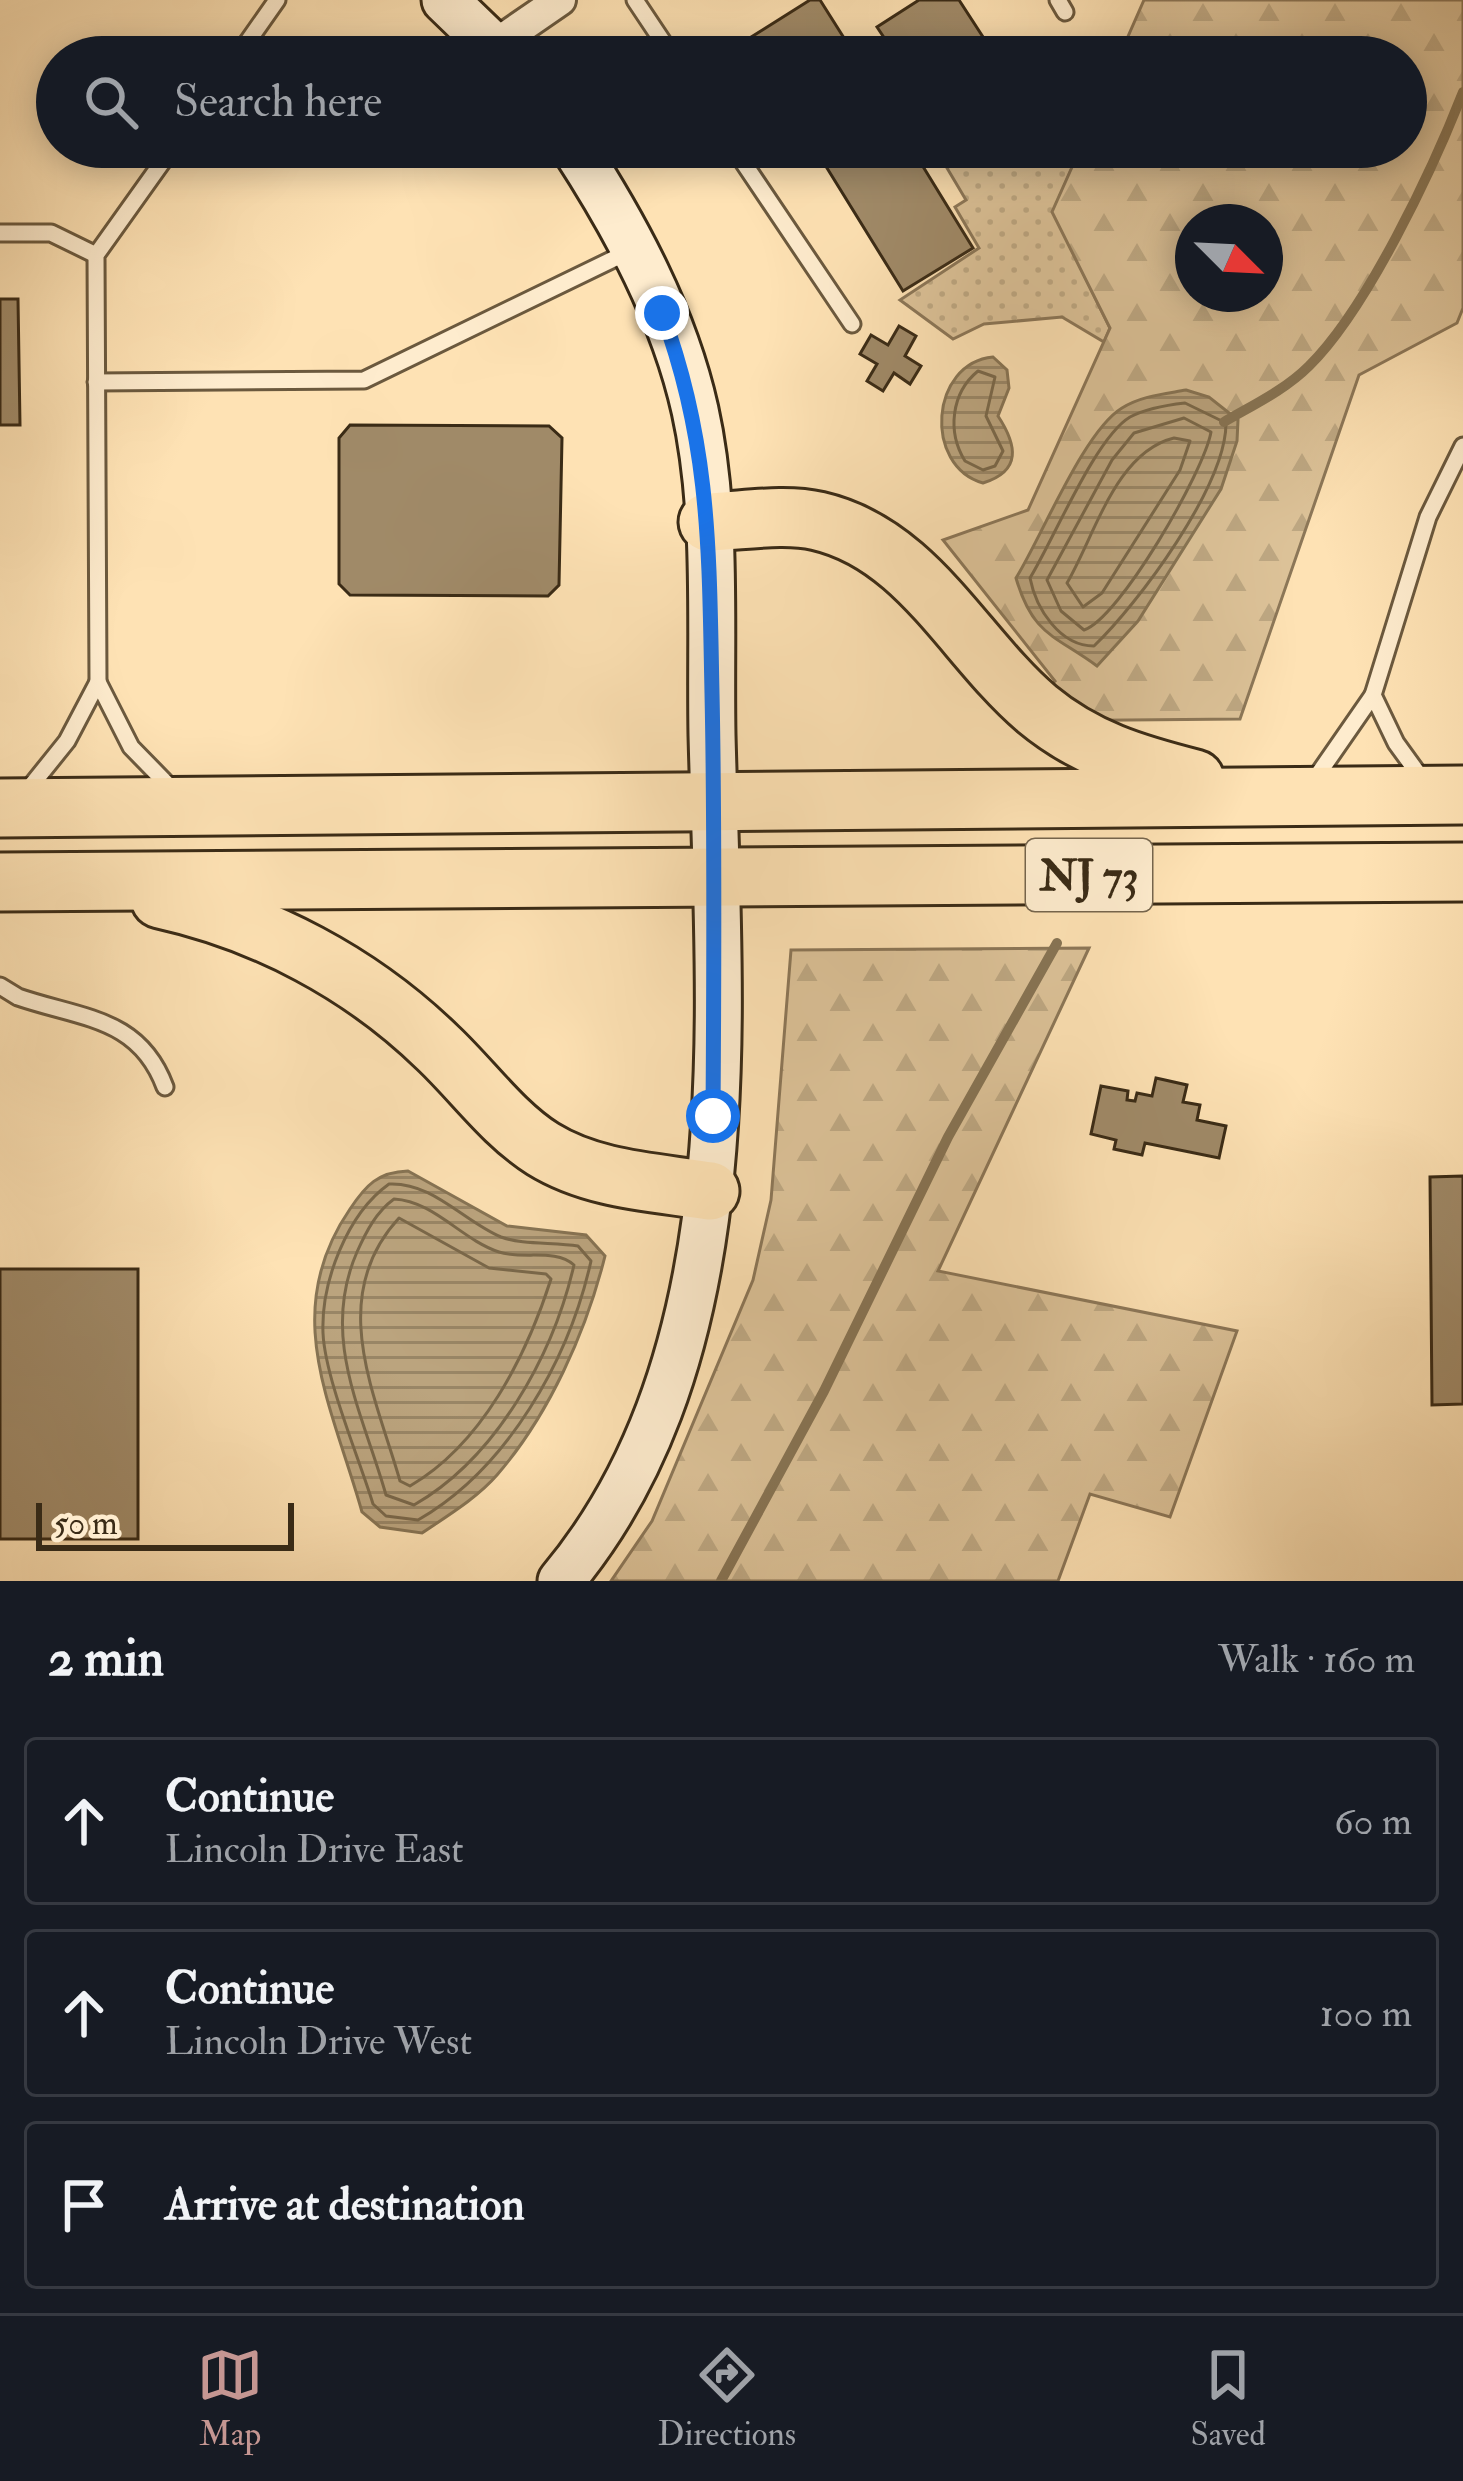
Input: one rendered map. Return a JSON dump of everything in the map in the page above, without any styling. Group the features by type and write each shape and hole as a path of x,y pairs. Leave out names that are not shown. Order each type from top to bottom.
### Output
{"highway":[{"path":"708,522 797,518 839,527 912,572 1004,677 1082,741 1127,762 1283,797"},
{"name":"NJ 73","path":"6,808 1448,795"},
{"name":"NJ 73","path":"28,882 1463,872"},
{"path":"28,882 125,890 261,929 323,960 382,1000 539,1147 609,1176 710,1191"}],"street":[{"path":"446,0 482,36"},
{"path":"517,36 560,0"},
{"path":"561,1581 611,1507 668,1385 693,1299 710,1191 716,877 708,522 700,441 686,376 634,249 586,168"}],"lane":[{"path":"252,36 278,0"},
{"path":"635,0 659,36"},
{"path":"158,168 96,255 98,682 131,747 192,807"},
{"path":"748,168 852,324"},
{"path":"0,233 51,232 96,255"},
{"path":"97,382 364,380 634,249"},
{"path":"1283,797 1331,749 1373,695 1428,517 1463,446"},
{"path":"6,808 67,741 98,682"},
{"path":"1373,695 1396,743 1448,795"},
{"path":"0,986 18,998 139,1039 153,1055 165,1087"}],"green space":[{"path":"1144,0 1463,0 1463,308 1457,323 1359,375 1240,719 1010,721 1055,681 943,540 1028,510 1110,328 1052,212 1072,168 1427,168 1427,36 1128,36"},
{"path":"947,168 1072,168 1053,212 1110,328 1104,342 1062,317 984,324 953,339 900,300 979,248 955,207 966,200"},
{"path":"1089,948 938,1271 1237,1331 1170,1517 1090,1494 1058,1581 611,1581 652,1521 753,1280 771,1200 791,950"}],"water":[{"path":"993,357 1007,370 1009,388 998,416 1012,456 1004,472 983,483 964,473 950,457 942,416 956,377 972,363"},
{"path":"1186,390 1209,397 1238,420 1237,441 1221,489 1138,621 1097,666 1038,623 1016,578 1079,461 1108,420 1137,401"},
{"path":"408,1171 507,1226 586,1235 605,1256 576,1343 533,1426 489,1483 422,1533 380,1527 362,1512 326,1396 315,1322 318,1285 329,1247 350,1209 374,1181"}],"building":[{"path":"810,0 820,0 843,36 753,36"},
{"path":"919,0 959,0 982,36 883,36 877,27"},
{"path":"827,168 924,168 973,248 903,291"},
{"path":"0,299 18,299 20,425 0,425"},
{"path":"899,326 916,336 905,356 921,366 910,384 894,373 883,391 867,381 877,364 860,354 871,335 888,345"},
{"path":"350,425 549,426 562,438 559,585 548,596 350,595 339,584 339,438"},
{"path":"1156,1078 1187,1085 1183,1102 1200,1105 1197,1120 1226,1126 1219,1158 1145,1143 1142,1155 1114,1149 1116,1140 1091,1134 1101,1086 1128,1091 1127,1100 1135,1101 1137,1093 1152,1096"},
{"path":"1463,1176 1463,1404 1432,1405 1430,1177"},
{"path":"0,1269 138,1269 138,1539 0,1539"}],"waterway":[{"path":"1224,422 1290,382 1331,341 1396,236 1463,92"},
{"path":"721,1581 824,1391 948,1137 1057,943"}],"route":[{"path":"662,313 694,410 708,522 716,877 713,1116"}]}
